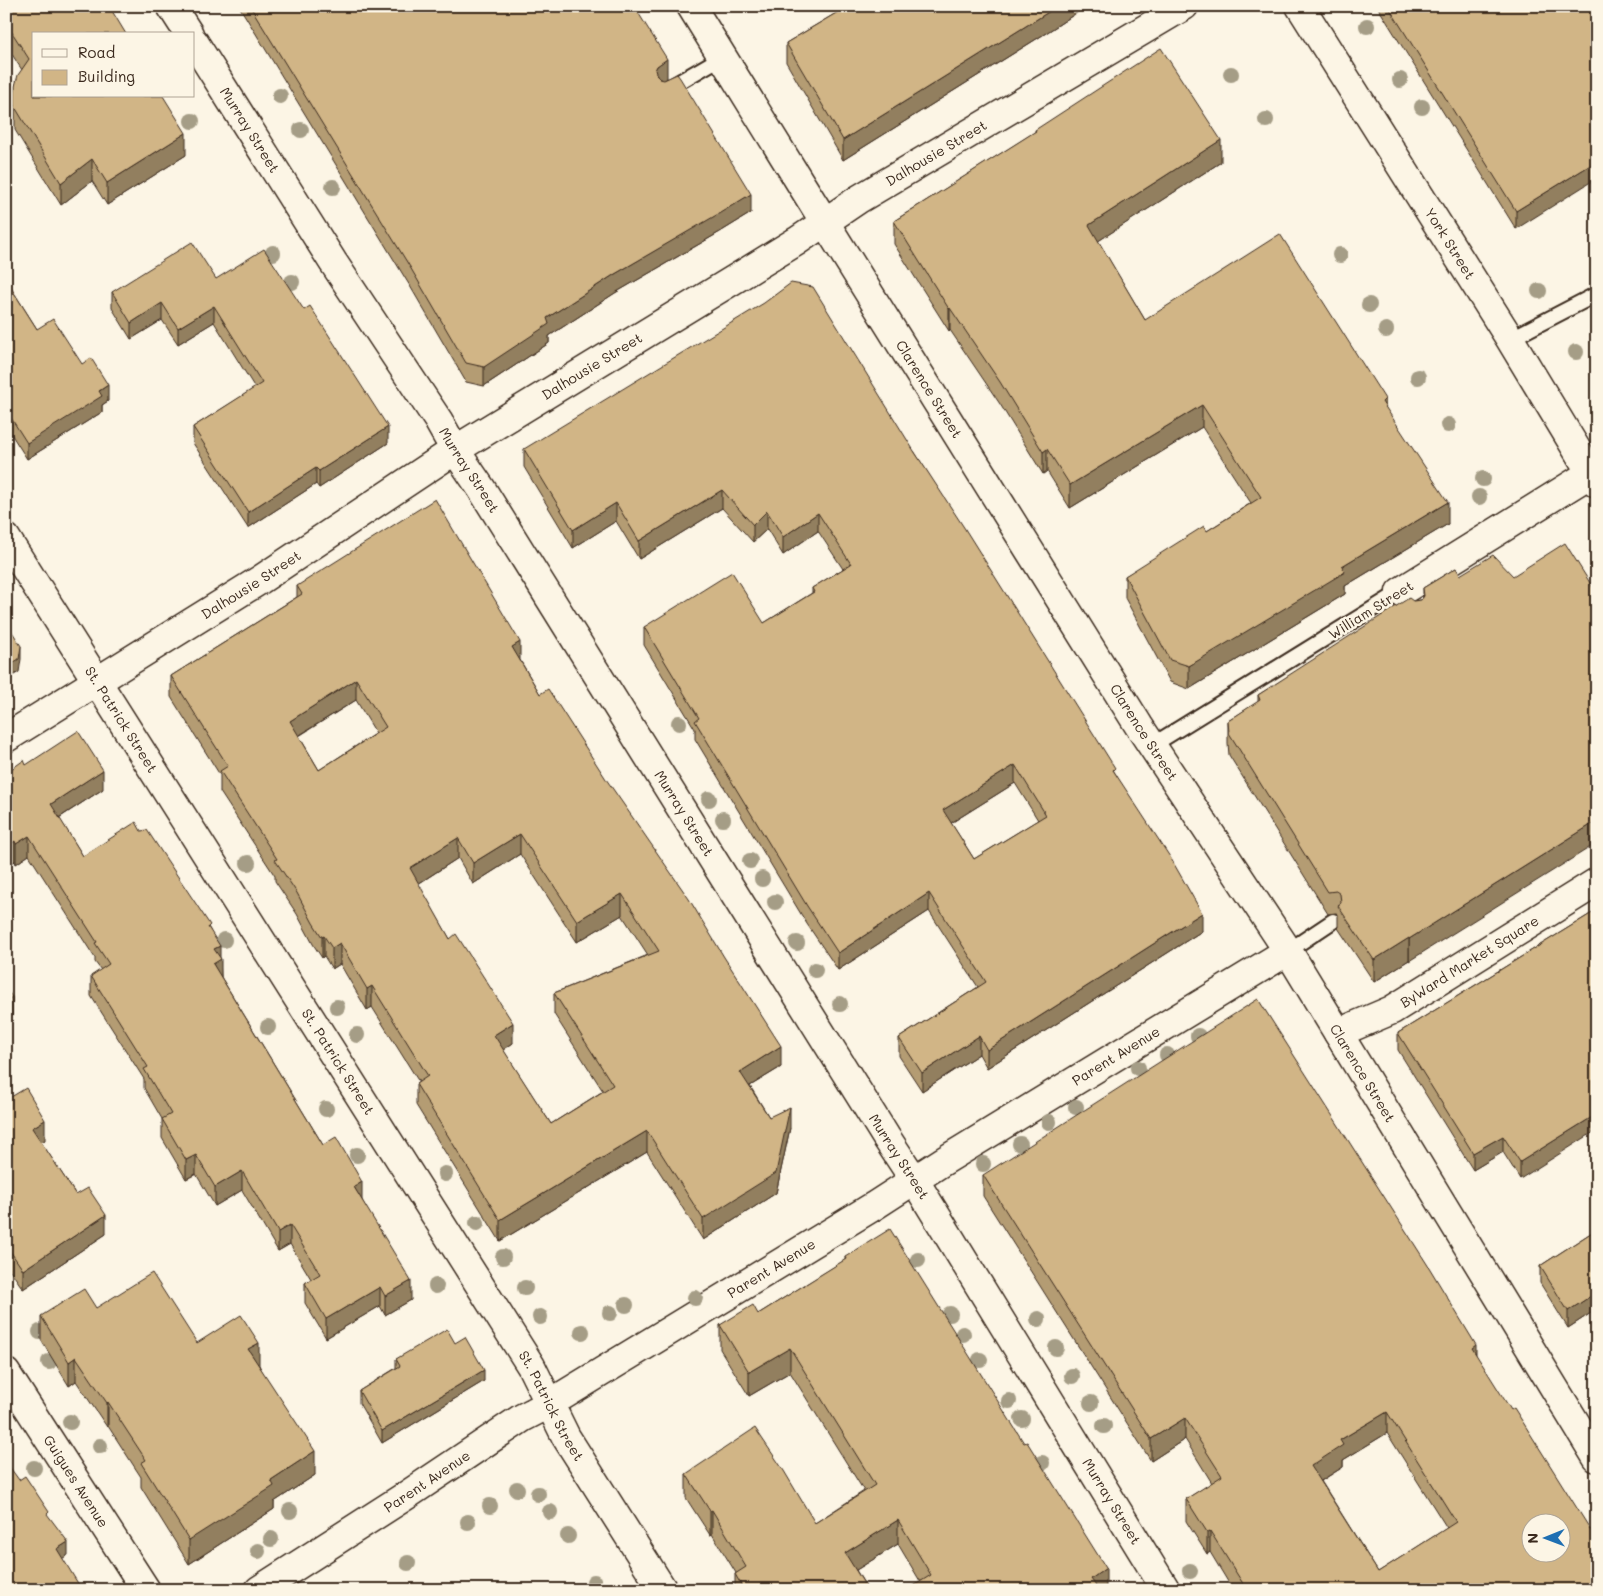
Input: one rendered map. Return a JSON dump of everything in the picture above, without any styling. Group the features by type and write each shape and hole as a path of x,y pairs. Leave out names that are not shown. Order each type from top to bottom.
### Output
{"street":[{"path":"172,6 188,32"},
{"name":"Clarence Street","path":"692,6 824,222 1152,746 1288,951 1597,1458"},
{"name":"Dalhousie Street","path":"6,738 260,580 455,450 797,241 874,190 1184,6"},
{"name":"York Street","path":"1300,6 1510,340 1594,478"},
{"name":"Murray Street","path":"195,44 333,262 481,488 915,1181 1166,1590"},
{"name":"William Street","path":"1405,598 1594,478"},
{"name":"St. Patrick Street","path":"6,538 531,1366 566,1437 663,1590"},
{"name":"ByWard Market Square","path":"1338,1033 1392,1010 1597,882"},
{"name":"Parent Avenue","path":"258,1590 407,1496 522,1418 549,1404 915,1181 959,1152 1288,951"},
{"name":"Guigues Avenue","path":"6,1373 146,1590"}],"lane":[{"path":"664,90 722,57"},
{"path":"1510,340 1597,294"},
{"name":"William Street","path":"1152,746 1405,598"},
{"path":"1288,951 1333,921"}],"building":[{"path":"6,6 109,6 125,32 32,32 32,98 164,98 186,133 107,183 92,159 61,183 15,107 15,86 18,75 29,59 6,23"},
{"path":"250,6 634,6 667,59 657,66 655,70 657,76 664,80 677,74 751,194 615,274 547,318 549,324 484,367 466,363 410,267"},
{"path":"848,6 1058,6 843,140 786,43"},
{"path":"1388,6 1597,6 1597,161 1516,211"},
{"path":"1161,48 1221,140 1089,225 1145,320 1280,234 1385,399 1382,402 1448,502 1342,566 1345,572 1189,666 1170,660 1125,576 1204,526 1207,531 1261,497 1202,405 1070,485 1047,449 1043,452 1000,382 949,309 894,221 1036,131"},
{"path":"192,242 216,279 264,249 304,310 310,306 388,427 319,471 316,468 248,512 193,427 262,383 214,306 178,328 162,303 131,323 112,292"},
{"path":"6,280 37,329 53,319 82,364 91,358 108,385 99,391 102,396 27,443 6,410"},
{"path":"791,283 813,287 914,451 1115,768 1113,770 1170,857 1202,913 987,1050 979,1036 922,1073 899,1038 986,982 929,893 838,953 807,906 695,721 699,718 644,627 732,572 764,623 814,592 812,588 851,564 818,513 783,537 767,511 753,525 722,490 639,541 616,503 573,530 524,449 764,303","holes":["1015,765 1046,815 974,859 943,810"]},
{"path":"435,499 520,642 512,647 540,694 548,689 606,779 689,899 781,1046 740,1072 769,1117 790,1107 776,1173 703,1219 647,1131 500,1220 416,1084 428,1076 372,986 367,989 340,943 332,948 313,923 297,893 275,860 277,859 220,771 228,766 171,676 302,594 297,586","holes":["356,679 386,727 319,770 290,721","520,834 577,921 622,894 659,951 554,993 613,1085 551,1124 494,1035 513,1023 456,934 450,939 410,868 458,838 473,863"]},
{"path":"1565,543 1597,594 1597,821 1374,960 1338,906 1341,902 1340,894 1336,891 1328,892 1229,733 1228,721 1260,700 1258,695 1409,598 1413,601 1421,600 1424,596 1423,588 1456,568 1460,575 1493,555 1513,576"},
{"path":"6,622 21,646 19,659 6,667"},
{"path":"78,731 103,770 51,804 83,856 136,822 141,831 147,830 210,925 208,927 220,946 214,949 221,959 213,964 323,1145 336,1137 362,1182 354,1187 411,1281 385,1296 380,1287 326,1319 305,1283 320,1274 290,1225 278,1232 242,1171 215,1187 196,1155 186,1160 162,1119 171,1114 144,1069 148,1067 91,976 109,964 95,943 97,942 29,836 16,844 15,841 6,847 6,773 24,760 26,765"},
{"path":"1597,910 1597,1114 1520,1162 1503,1136 1473,1153 1398,1033"},
{"path":"6,988 12,997 6,1001"},
{"path":"1258,999 1427,1264 1476,1345 1472,1348 1511,1410 1514,1408 1597,1540 1597,1590 1247,1590 1210,1531 1207,1532 1186,1499 1222,1476 1185,1418 1151,1439 983,1175","holes":["1387,1412 1456,1522 1378,1572 1311,1466 1343,1445 1340,1440"]},
{"path":"26,1088 45,1120 32,1128 76,1195 88,1188 106,1215 23,1270 6,1245 11,1241 6,1234 6,1100"},
{"path":"890,1229 1024,1443 1027,1442 1106,1568 1091,1579 1096,1586 1089,1590 907,1590 931,1575 898,1520 845,1553 868,1590 744,1590 735,1574 746,1567 712,1510 710,1511 686,1474 755,1428 784,1471 815,1523 875,1485 790,1348 749,1372 720,1325 753,1305 758,1314"},
{"path":"1597,1229 1597,1292 1568,1311 1540,1266"},
{"path":"152,1273 197,1343 241,1315 259,1343 248,1349 315,1451 271,1480 274,1486 189,1540 141,1463 146,1460 108,1402 76,1357 69,1362 41,1316 84,1289 96,1308"},
{"path":"447,1329 455,1343 465,1337 484,1370 382,1431 359,1391 400,1366 396,1359"},
{"path":"6,1462 19,1480 25,1476 49,1512 47,1514 68,1542 57,1549 82,1590 6,1590"}]}
